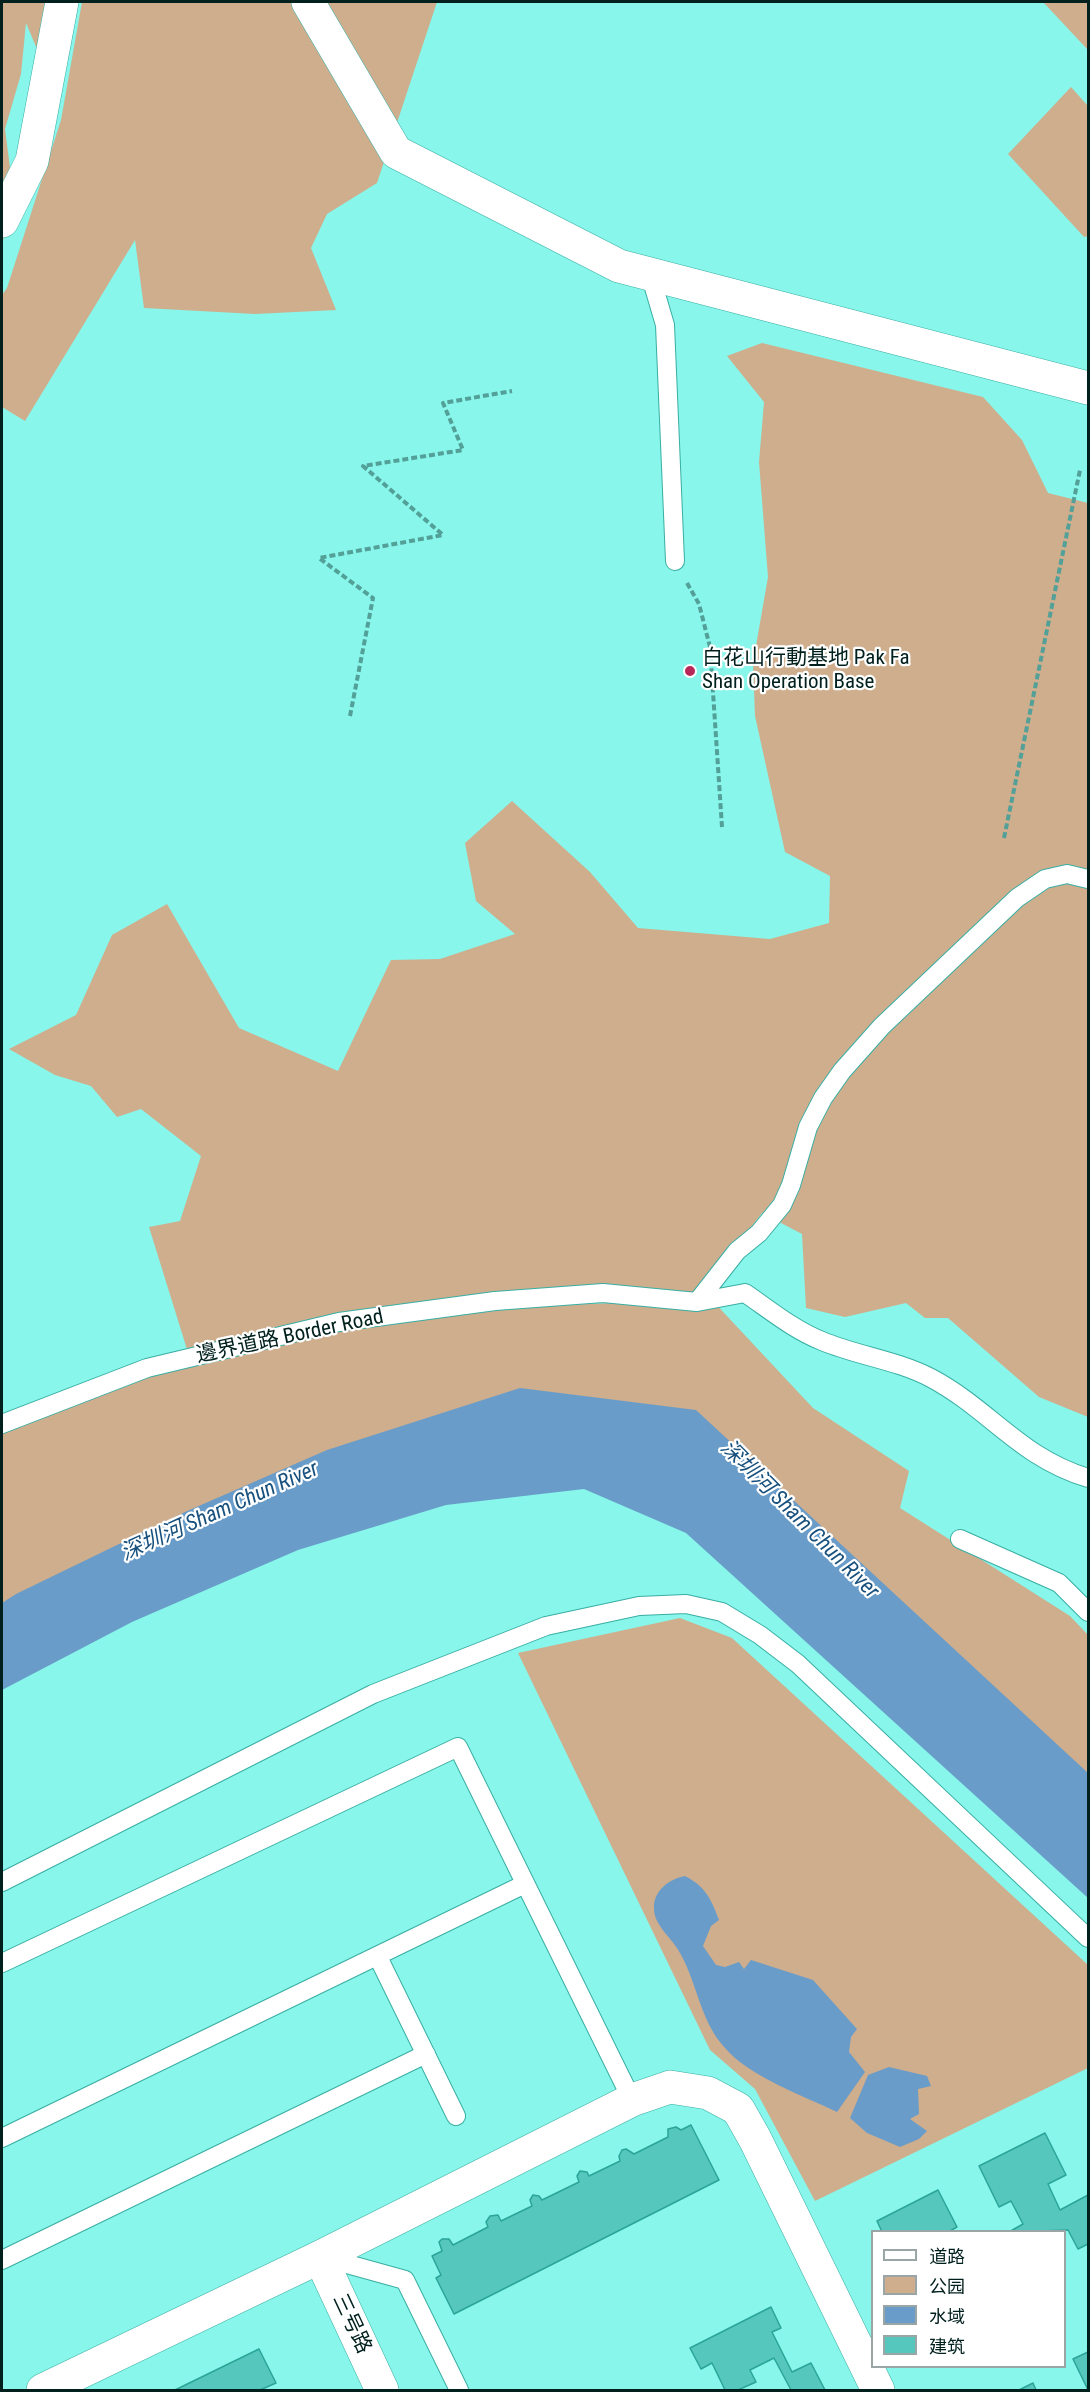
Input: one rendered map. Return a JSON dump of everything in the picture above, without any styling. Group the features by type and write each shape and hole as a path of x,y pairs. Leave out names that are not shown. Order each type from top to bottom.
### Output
{"street":[{"path":"2,221 32,161 62,2"},
{"path":"308,2 396,152 619,266 1088,387"},
{"path":"43,2391 320,2257 632,2100 670,2087 708,2092 738,2109 755,2139 878,2391"},
{"name":"三号路","path":"320,2257 382,2391"}],"lane":[{"path":"650,274 665,326 675,561"},
{"path":"697,1302 737,1251 759,1233 782,1205 791,1185 808,1127 823,1098 842,1071 882,1026 1017,898 1045,879 1067,874 1089,879"},
{"name":"邊界道路 Border Road","path":"2,1424 147,1368 339,1322 495,1302 603,1293 697,1302 745,1293 802,1332 822,1341 885,1359 930,1378 966,1400 1039,1458 1066,1471 1089,1478"},
{"path":"960,1539 1059,1583 1089,1612"},
{"path":"2,1882 373,1694 546,1626 639,1606 687,1604 722,1612 760,1635 798,1664 1089,1938"},
{"path":"2,1963 458,1747 632,2100"},
{"path":"2,2138 525,1884"},
{"path":"378,1957 456,2116"},
{"path":"2,2260 426,2054"},
{"path":"320,2257 405,2280 459,2391"}],"path":[{"path":"350,716 373,598 319,558 443,535 363,466 464,450 443,403 512,390"},
{"path":"1004,838 1080,470"},
{"path":"675,561 699,604 710,647 722,827"}],"green space":[{"path":"2,2 58,2 37,49 26,23 21,74 5,129 16,214 2,242"},
{"path":"82,2 437,2 377,183 327,214 311,248 336,310 255,314 144,308 135,240 25,421 2,407 2,295 7,288 61,120"},
{"path":"1043,2 1088,2 1088,50"},
{"path":"1071,87 1088,106 1088,236 1084,237 1008,154"},
{"path":"762,343 983,397 1022,440 1048,493 1088,503 1088,1417 1039,1397 948,1318 925,1318 906,1303 845,1317 806,1308 802,1234 762,1213 696,1300 711,1299 813,1408 909,1471 900,1508 1070,1616 1088,1635 1088,1838 717,1466 496,1429 2,1635 2,1424 190,1359 149,1227 180,1221 201,1156 141,1109 117,1117 91,1086 55,1075 9,1049 76,1015 112,935 167,904 239,1028 338,1071 391,960 440,959 515,934 476,901 465,843 512,801 590,872 638,928 770,939 829,923 830,876 785,852 755,716 753,663 768,577 759,462 764,402 727,356","holes":["591,1294 639,1302 536,1306"]},
{"path":"680,1618 732,1638 1088,1965 1088,2068 815,2201 755,2089 710,2050 518,1653"}],"water":[{"name":"深圳河 Sham Chun River","path":"520,1388 696,1410 1088,1773 1088,1898 686,1533 584,1489 446,1505 298,1550 132,1622 2,1690 2,1603 16,1594 185,1512 327,1450"},
{"path":"685,1876 707,1894 719,1920 711,1926 703,1946 716,1965 725,1967 739,1962 744,1969 751,1960 813,1980 857,2029 851,2037 849,2052 865,2072 837,2112 762,2077 736,2058 716,2037 709,2025 684,1960 659,1925 655,1915 654,1903 659,1891 673,1880"},
{"path":"889,2067 927,2076 931,2086 918,2089 919,2114 910,2119 927,2131 919,2139 900,2147 867,2133 850,2118 868,2075"}],"building":[{"path":"691,2125 719,2180 454,2314 436,2278 441,2275 432,2256 442,2251 439,2242 442,2239 449,2239 453,2245 488,2227 486,2222 490,2216 498,2215 501,2221 532,2206 530,2200 533,2195 539,2196 542,2200 579,2182 577,2176 580,2171 587,2172 589,2176 620,2161 619,2156 622,2150 626,2149 634,2154 668,2137 668,2129 676,2127 681,2130"},
{"path":"1045,2133 1066,2175 1048,2184 1060,2210 1088,2195 1088,2244 1078,2249 1068,2230 1012,2230 1023,2224 1011,2201 999,2207 979,2166"},
{"path":"938,2190 957,2227 952,2230 881,2230 877,2221"},
{"path":"771,2307 781,2328 772,2332 792,2372 811,2363 825,2390 791,2390 774,2358 750,2370 756,2382 738,2390 725,2390 712,2363 701,2369 690,2348"},
{"path":"259,2349 276,2383 260,2390 175,2390"},
{"path":"1088,2352 1088,2390 1073,2359"},
{"path":"1033,2383 1036,2390 1019,2390"}],"place":[{"name":"白花山行動基地 Pak Fa Shan Operation Base","path":"690,671"}]}
